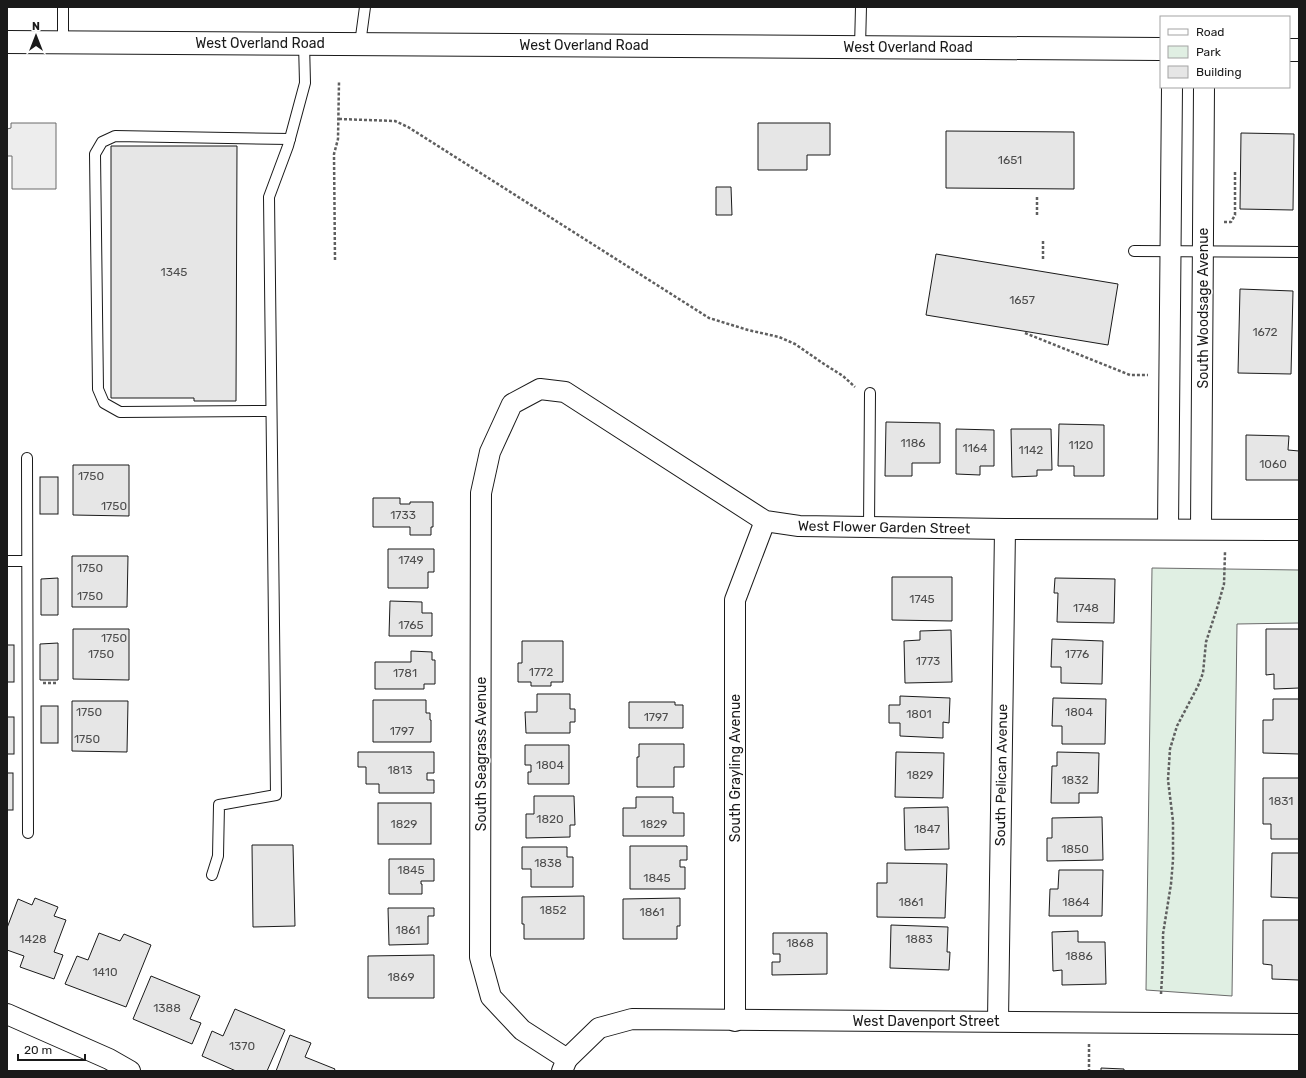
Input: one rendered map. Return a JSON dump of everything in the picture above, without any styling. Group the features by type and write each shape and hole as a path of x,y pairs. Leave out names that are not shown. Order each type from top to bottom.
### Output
{"street":[{"name":"West Overland Road","path":"7,42 1160,49"},
{"path":"1168,529 1172,88"},
{"name":"South Woodsage Avenue","path":"1202,530 1204,88"},
{"name":"West Flower Garden Street","path":"512,404 540,389 565,392 765,521 799,526 1005,529 1299,530"},
{"name":"South Seagrass Avenue","path":"512,404 490,452 481,493 480,957 491,997 522,1030 564,1065"},
{"name":"South Grayling Avenue","path":"735,1021 735,600 765,521"},
{"name":"South Pelican Avenue","path":"998,1021 1005,529"},
{"path":"7,1014 109,1059 130,1071"},
{"name":"West Davenport Street","path":"564,1065 599,1028 632,1020 1299,1024"}],"lane":[{"path":"63,7 63,42"},
{"path":"360,44 365,7"},
{"path":"860,47 861,7"},
{"path":"212,874 218,856 219,805 276,795 269,198 290,139 305,83 304,43"},
{"path":"271,411 120,412 104,403 98,389 95,154 102,142 114,136 290,139"},
{"path":"1134,251 1299,252"},
{"path":"869,527 870,393"},
{"path":"27,458 28,833"},
{"path":"7,561 27,561"}],"path":[{"path":"335,260 334,154 338,139 339,82"},
{"path":"339,119 395,121 408,127 709,318 748,330 779,337 795,344 843,376 861,391 870,393"},
{"path":"1224,222 1231,222 1235,215 1235,170"},
{"path":"1036,198 1037,215"},
{"path":"1043,241 1043,259"},
{"path":"1025,333 1130,375 1148,375"},
{"path":"1161,994 1163,934 1171,884 1173,860 1173,820 1168,780 1170,749 1176,726 1198,686 1202,673 1206,642 1224,584 1224,548"},
{"path":"1088,1040 1089,1071"}],"green space":[{"path":"1152,568 1299,570 1299,623 1237,624 1232,996 1146,990"}],"shaded area":[{"path":"11,123 56,123 56,189 12,189 12,156 7,156 7,129 11,128"}],"building":[{"path":"758,123 830,123 830,155 807,155 807,170 758,170"},
{"path":"946,131 1074,132 1074,189 946,188"},
{"path":"1241,133 1294,134 1293,210 1240,209"},
{"path":"111,146 237,146 236,401 194,401 194,398 111,398"},
{"path":"716,187 731,187 732,215 716,215"},
{"path":"936,254 1118,284 1108,345 926,315"},
{"path":"1240,289 1293,291 1291,374 1238,373"},
{"path":"886,422 940,423 940,463 912,463 912,476 885,476"},
{"path":"1059,424 1104,425 1104,476 1074,476 1074,466 1058,466"},
{"path":"956,429 994,430 994,466 980,466 980,475 956,474"},
{"path":"1011,429 1051,429 1052,470 1037,470 1037,476 1012,477"},
{"path":"1246,435 1289,436 1288,450 1299,451 1299,480 1246,480"},
{"path":"73,465 129,465 129,516 73,515"},
{"path":"40,477 58,477 58,514 40,514"},
{"path":"373,498 400,498 400,504 410,504 410,502 433,502 433,527 431,527 431,535 410,535 410,527 373,527"},
{"path":"388,549 434,549 434,572 428,572 428,588 388,588"},
{"path":"72,556 128,556 127,607 72,607"},
{"path":"892,577 952,577 952,621 892,620"},
{"path":"58,578 58,615 41,615 41,579"},
{"path":"1055,578 1115,579 1114,623 1057,622 1058,593 1054,593"},
{"path":"390,601 422,602 422,613 432,613 432,636 389,636"},
{"path":"73,629 129,629 129,680 73,679"},
{"path":"1266,629 1299,629 1299,688 1274,689 1274,674 1266,675"},
{"path":"951,630 952,682 905,683 904,641 920,640 920,631"},
{"path":"1052,639 1103,641 1102,684 1061,683 1061,667 1051,667"},
{"path":"522,641 563,641 563,682 551,682 551,686 531,686 531,682 518,682 518,663 522,663"},
{"path":"58,643 58,680 40,680 40,644"},
{"path":"7,645 14,645 14,682 7,682"},
{"path":"411,651 432,652 432,660 435,660 435,684 424,684 424,689 375,689 375,662 411,662"},
{"path":"537,694 570,694 570,709 575,709 575,722 570,722 570,733 526,733 525,712 537,712"},
{"path":"900,696 950,698 949,723 943,722 943,738 900,736 900,723 889,723 889,705 900,705"},
{"path":"1053,698 1106,699 1105,744 1062,744 1062,726 1052,726"},
{"path":"1273,699 1299,699 1299,754 1263,753 1263,720 1273,720"},
{"path":"373,700 426,700 426,713 430,713 431,720 431,742 373,742"},
{"path":"72,701 128,701 127,752 72,751"},
{"path":"629,702 675,702 675,705 683,705 683,728 629,728"},
{"path":"41,706 58,706 58,743 41,743"},
{"path":"7,717 14,717 14,754 7,754"},
{"path":"639,744 684,744 684,767 674,767 674,787 637,787 637,757 639,757"},
{"path":"525,745 569,745 569,784 528,784 528,772 531,772 531,765 525,765"},
{"path":"358,752 434,752 434,773 427,773 427,780 434,780 434,793 379,793 379,784 366,784 366,767 358,767"},
{"path":"896,752 944,753 943,798 895,797"},
{"path":"1057,752 1099,753 1098,793 1079,793 1079,803 1051,803 1052,766 1057,766"},
{"path":"7,773 13,773 13,810 7,810"},
{"path":"1263,778 1299,778 1299,839 1271,839 1271,824 1263,824"},
{"path":"534,796 574,796 575,825 570,825 570,837 526,838 526,814 534,814"},
{"path":"636,797 673,797 673,813 684,813 684,836 623,836 623,808 636,808"},
{"path":"378,803 431,803 431,844 378,844"},
{"path":"948,807 949,849 905,850 904,808"},
{"path":"1102,817 1103,860 1047,861 1047,838 1052,838 1052,818"},
{"path":"252,845 293,845 295,926 253,927"},
{"path":"630,846 687,846 687,860 680,860 680,867 685,867 685,889 630,889"},
{"path":"522,847 567,847 567,857 573,857 573,887 531,887 531,869 522,869"},
{"path":"1272,853 1299,853 1299,898 1271,897"},
{"path":"389,859 434,859 434,881 421,881 422,894 389,894"},
{"path":"887,863 947,864 945,918 877,917 877,883 887,883"},
{"path":"1059,870 1103,870 1102,916 1049,916 1050,889 1058,889"},
{"path":"584,896 584,939 524,939 524,924 522,924 522,897"},
{"path":"35,898 58,907 54,916 66,920 54,952 63,955 54,979 20,967 24,956 7,950 7,928 18,899 32,905"},
{"path":"680,898 680,926 677,926 677,939 623,939 623,899"},
{"path":"388,908 434,908 434,916 428,916 428,944 389,945"},
{"path":"1263,920 1299,920 1299,980 1272,979 1272,965 1263,964"},
{"path":"891,925 948,927 947,952 950,952 949,970 890,968"},
{"path":"1078,931 1078,942 1105,942 1106,984 1062,985 1062,970 1053,971 1052,932"},
{"path":"99,933 120,941 124,934 151,945 126,1007 65,984 77,956 88,960"},
{"path":"773,933 827,933 827,974 772,975 772,962 780,962 780,954 773,954"},
{"path":"434,955 434,998 368,998 368,956"},
{"path":"151,976 200,996 190,1019 201,1023 192,1044 133,1019"},
{"path":"235,1009 285,1030 267,1071 236,1071 202,1056 212,1031 223,1036"},
{"path":"290,1035 311,1043 305,1057 335,1069 334,1071 276,1071"},
{"path":"1101,1068 1124,1069 1124,1071 1101,1071"}]}
